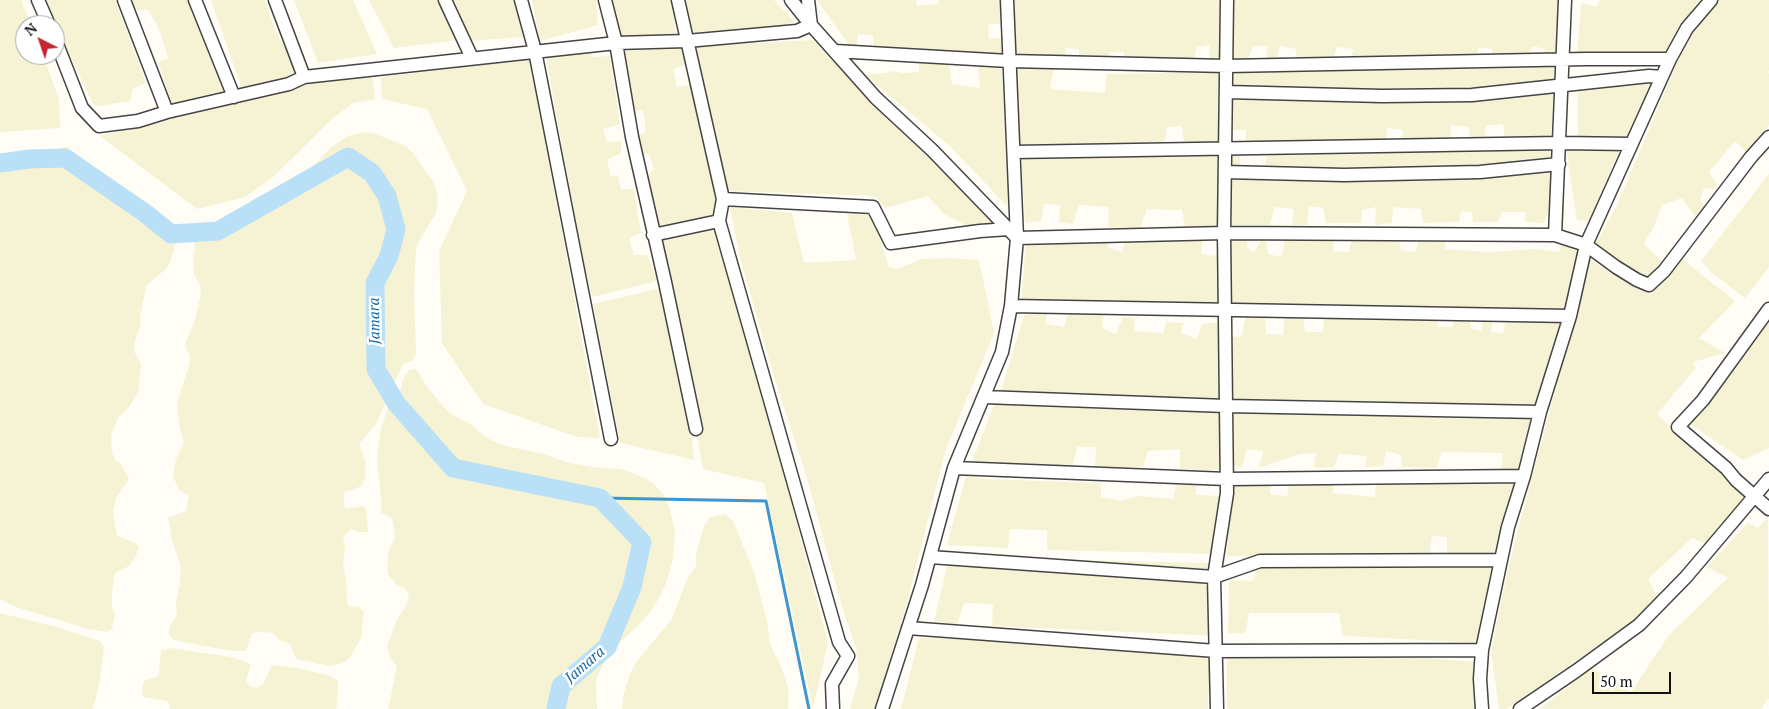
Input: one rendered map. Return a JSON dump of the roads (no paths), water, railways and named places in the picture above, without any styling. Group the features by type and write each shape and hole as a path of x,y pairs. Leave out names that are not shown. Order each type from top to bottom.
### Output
{"street":[{"path":"38,0 45,15"},
{"path":"124,0 167,112"},
{"path":"195,0 234,97"},
{"path":"275,0 304,78"},
{"path":"445,0 472,58"},
{"path":"521,0 534,52 611,439"},
{"path":"605,0 616,43 632,137 696,430"},
{"path":"678,0 723,199 719,221 839,642 848,656 832,684 833,709"},
{"path":"791,0 876,98 932,150 1013,234"},
{"path":"808,0 811,25"},
{"path":"882,709 930,557 954,468 1002,352 1010,306 1013,234 1014,152 1007,0"},
{"path":"1217,709 1214,577 1227,493 1224,233 1227,0"},
{"path":"1555,235 1565,0"},
{"path":"1482,709 1480,679 1482,650 1508,527 1524,476 1540,412 1570,316 1586,246 1670,59 1687,28 1711,0"},
{"path":"65,65 82,108 100,126 138,121 167,112 288,84 304,78 616,43 687,41 797,31 811,25"},
{"path":"835,51 1009,61 1227,66 1670,59"},
{"path":"1226,92 1382,96 1472,95 1649,76 1662,77"},
{"path":"723,199 872,207 891,243 980,231 1013,234 1555,235 1586,246 1616,268 1650,285 1664,271 1751,157 1769,137"},
{"path":"1014,152 1560,143 1631,144"},
{"path":"1225,172 1373,174 1480,172 1559,164"},
{"path":"654,235 719,221"},
{"path":"1010,306 1570,316"},
{"path":"1769,309 1702,400 1678,427 1726,468 1769,509"},
{"path":"984,396 1226,406 1540,412"},
{"path":"954,468 1227,479 1524,476"},
{"path":"1520,709 1639,625 1686,577 1769,479"},
{"path":"930,557 1214,577 1260,561 1501,560"},
{"path":"908,628 1216,651 1482,650"}],"waterway":[{"name":"Jamara","path":"0,163 29,159 65,158 145,213 171,234 218,231 348,157 372,173 387,196 396,229 389,256 375,283 376,369 396,403 453,468 600,498 642,542 632,587 607,647 561,686 556,709"},
{"path":"600,498 766,501 809,709"}]}
